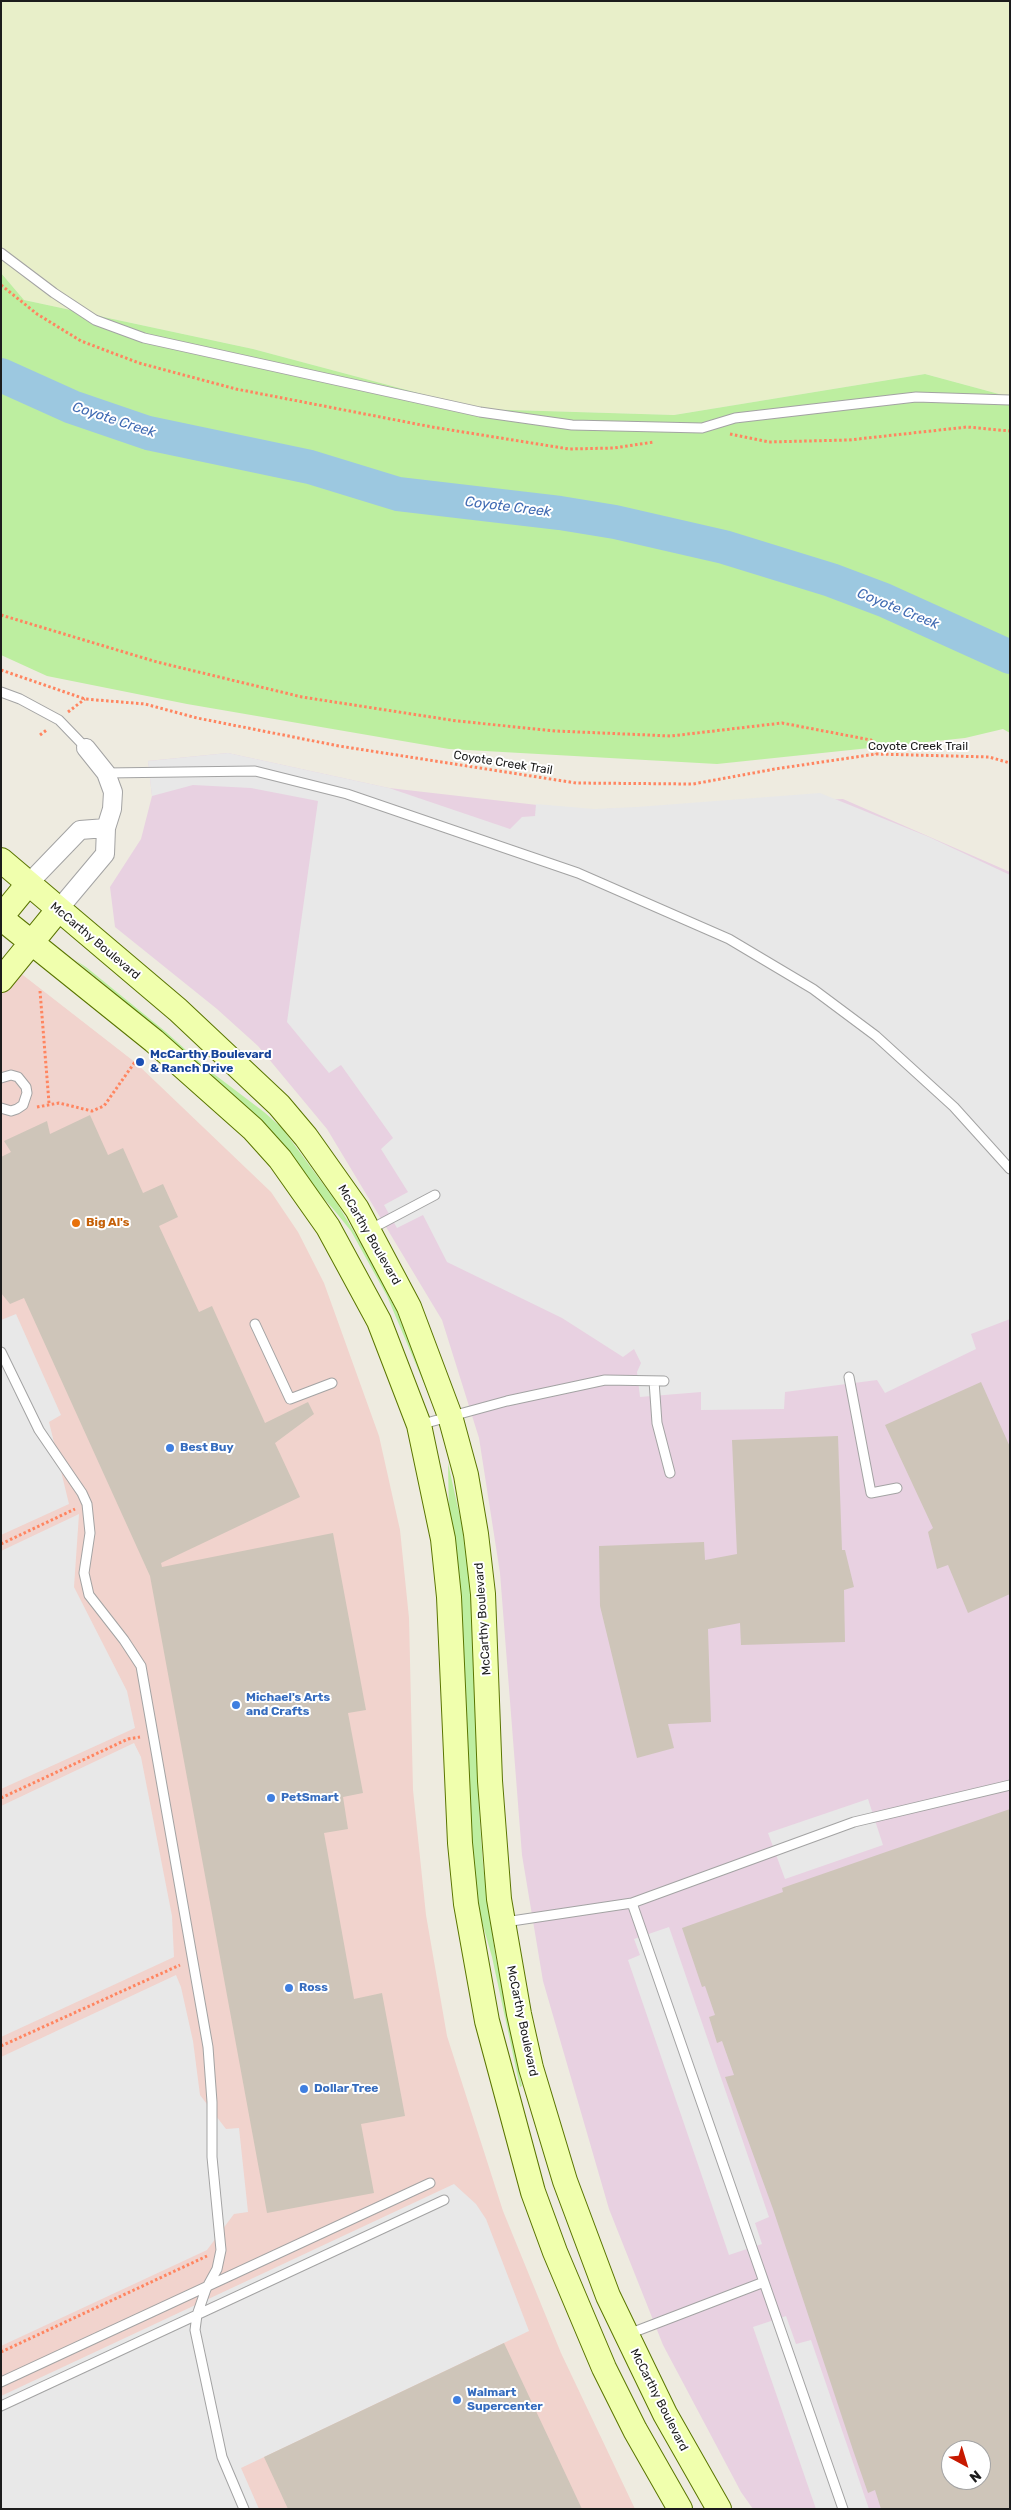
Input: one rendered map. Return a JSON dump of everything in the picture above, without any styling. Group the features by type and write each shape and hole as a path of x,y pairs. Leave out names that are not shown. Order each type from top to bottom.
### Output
{"main road":[{"name":"McCarthy Boulevard","path":"1,860 184,1016 279,1106 333,1174 369,1230 409,1307 450,1416 466,1475 476,1534 482,1586 490,1791 503,1922 519,2014 546,2123 586,2240 626,2335 665,2414 719,2509"},
{"path":"28,884 1,917 184,1066 233,1109 280,1158 328,1227 379,1321 420,1425 433,1483 445,1558 453,1661 456,1782 461,1851 466,1904 487,2021 533,2192 565,2276 604,2368 635,2430 680,2509"},
{"path":"1,980 58,910"}],"street":[{"path":"58,910 106,854 106,828 112,809 113,792 106,773 86,748"},
{"path":"28,884 80,830 106,828"}],"lane":[{"path":"1,253 54,293 95,320 144,338 480,412 572,425 702,428 735,418 916,397 1010,400"},
{"path":"1,692 20,699 59,720 86,748"},
{"path":"106,773 255,771 346,794 596,881 729,939 813,989 876,1036 954,1107 1010,1169"},
{"path":"1,1078 11,1075 23,1081 27,1093 22,1105 11,1111 1,1108"},
{"path":"369,1230 435,1195"},
{"path":"255,1324 290,1399 332,1383"},
{"path":"1,1352 38,1430 87,1504 90,1533 84,1573 89,1595 124,1640 141,1666 208,2047 212,2102 212,2157 221,2250 216,2269 197,2314 195,2330 222,2457 244,2509"},
{"path":"850,1378 871,1493 897,1488"},
{"path":"420,1425 450,1416 605,1380 659,1381 657,1423 670,1473"},
{"path":"503,1922 632,1903 854,1822 1010,1785"},
{"path":"632,1903 843,2509"},
{"path":"1,2382 206,2289 430,2183"},
{"path":"1,2406 444,2200"},
{"path":"626,2335 764,2282"}],"path":[{"path":"1,615 157,662 302,697 457,721 575,732 671,736 782,723 871,740 876,754"},
{"name":"Coyote Creek Trail","path":"1,670 85,699 145,704 197,718 339,746 576,783 693,784 775,769 876,754 990,757 1010,763"},
{"path":"40,991 49,1103"},
{"path":"22,1105 35,1108 49,1103 69,1104 92,1111 104,1106 137,1059"},
{"path":"1,1544 87,1504"},
{"path":"1,1798 128,1739 154,1736"},
{"path":"1,2046 171,1968 193,1960"},
{"path":"1,2352 221,2250"}],"shaded area":[{"path":"228,753 389,788 581,810 843,799 1010,872 1010,2509 753,2509 741,2492 663,2345 609,2209 543,1981 522,1855 500,1573 479,1438 442,1320 327,1129 258,1046 217,1009 115,927 110,887 141,839 152,796 148,761"},
{"path":"228,753 389,788 510,829 522,817 535,816 536,804 594,809 820,793 929,837 1010,875 1010,1319 971,1334 976,1349 885,1393 877,1380 785,1392 784,1409 701,1410 701,1392 640,1397 637,1372 641,1363 634,1349 623,1357 562,1318 447,1262 423,1215 397,1228 384,1205 408,1192 381,1149 393,1138 341,1065 329,1073 287,1022 318,801 251,788 193,785 152,796 148,761"},
{"path":"1,958 136,1063 271,1192 298,1232 324,1283 379,1436 400,1530 409,1618 413,1790 426,1915 447,2036 503,2211 561,2353 635,2509 1,2509"},
{"path":"16,1314 61,1415 49,1422 69,1504 1,1535 1,1320"},
{"path":"79,1514 74,1587 127,1691 135,1728 1,1789 1,1551"},
{"path":"134,1743 141,1757 172,1916 174,1957 1,2037 1,1806"},
{"path":"868,1799 883,1845 785,1879 768,1833"},
{"path":"669,1927 769,2217 755,2223 762,2244 729,2255 628,1960 640,1955 634,1939"},
{"path":"176,1975 181,1987 193,2041 200,2095 226,2129 239,2128 248,2212 234,2214 207,2250 1,2346 1,2057"},
{"path":"454,2184 476,2204 486,2219 529,2331 241,2468 259,2509 1,2509 1,2396"},
{"path":"786,2316 796,2344 811,2340 869,2509 816,2509 753,2327"}],"green space":[{"path":"1,1 1010,1 1010,397 925,374 674,415 478,409 253,349 24,300 1,273"},
{"path":"1,273 24,300 253,349 478,409 674,415 925,374 1010,397 1010,733 1003,729 965,738 717,764 449,749 187,704 47,676 1,655"},
{"path":"75,960 282,1128 337,1203 370,1259 398,1314 428,1393 387,1296 351,1231 334,1210 243,1108 183,1050"},
{"path":"448,1463 462,1526 471,1590 479,1809 483,1865 495,1953 522,2086 520,2087 492,1957 474,1894 449,1517"}],"building":[{"path":"90,1115 108,1155 123,1148 143,1193 163,1184 178,1217 159,1226 199,1312 212,1306 265,1423 308,1402 314,1414 275,1443 300,1497 161,1563 162,1567 333,1533 366,1710 348,1713 363,1793 343,1797 348,1829 324,1833 354,1999 382,1993 405,2116 361,2124 374,2193 267,2213 150,1576 24,1298 10,1304 1,1293 1,1157 11,1152 4,1141 47,1121 50,1134"},
{"path":"981,1382 1010,1447 1010,1594 968,1613 948,1565 937,1569 928,1532 933,1528 885,1425"},
{"path":"838,1436 842,1550 845,1550 854,1587 844,1590 845,1642 741,1645 740,1623 708,1629 711,1722 668,1724 674,1748 637,1758 600,1606 599,1546 704,1542 705,1560 737,1554 732,1440"},
{"path":"1010,1809 1010,2509 881,2509 875,2490 868,2493 773,2209 725,2077 734,2075 722,2041 717,2043 709,2017 715,2015 705,1986 702,1987 682,1928 783,1892 782,1888"},
{"name":"Walmart Supercenter","path":"504,2343 582,2509 288,2509 264,2457"}],"waterway":[{"name":"Coyote Creek","path":"1,375 72,407 148,433 310,467 398,494 560,513 615,522 724,547 831,580 884,600 1010,657"}],"place":[{"name":"McCarthy Boulevard & Ranch Drive","path":"140,1062"},
{"name":"Big Al's","path":"76,1223"},
{"name":"Best Buy","path":"170,1448"},
{"name":"Michael's Arts and Crafts","path":"236,1705"},
{"name":"PetSmart","path":"271,1798"},
{"name":"Ross","path":"289,1988"},
{"name":"Dollar Tree","path":"304,2089"},
{"name":"Walmart Supercenter","path":"457,2400"}]}
